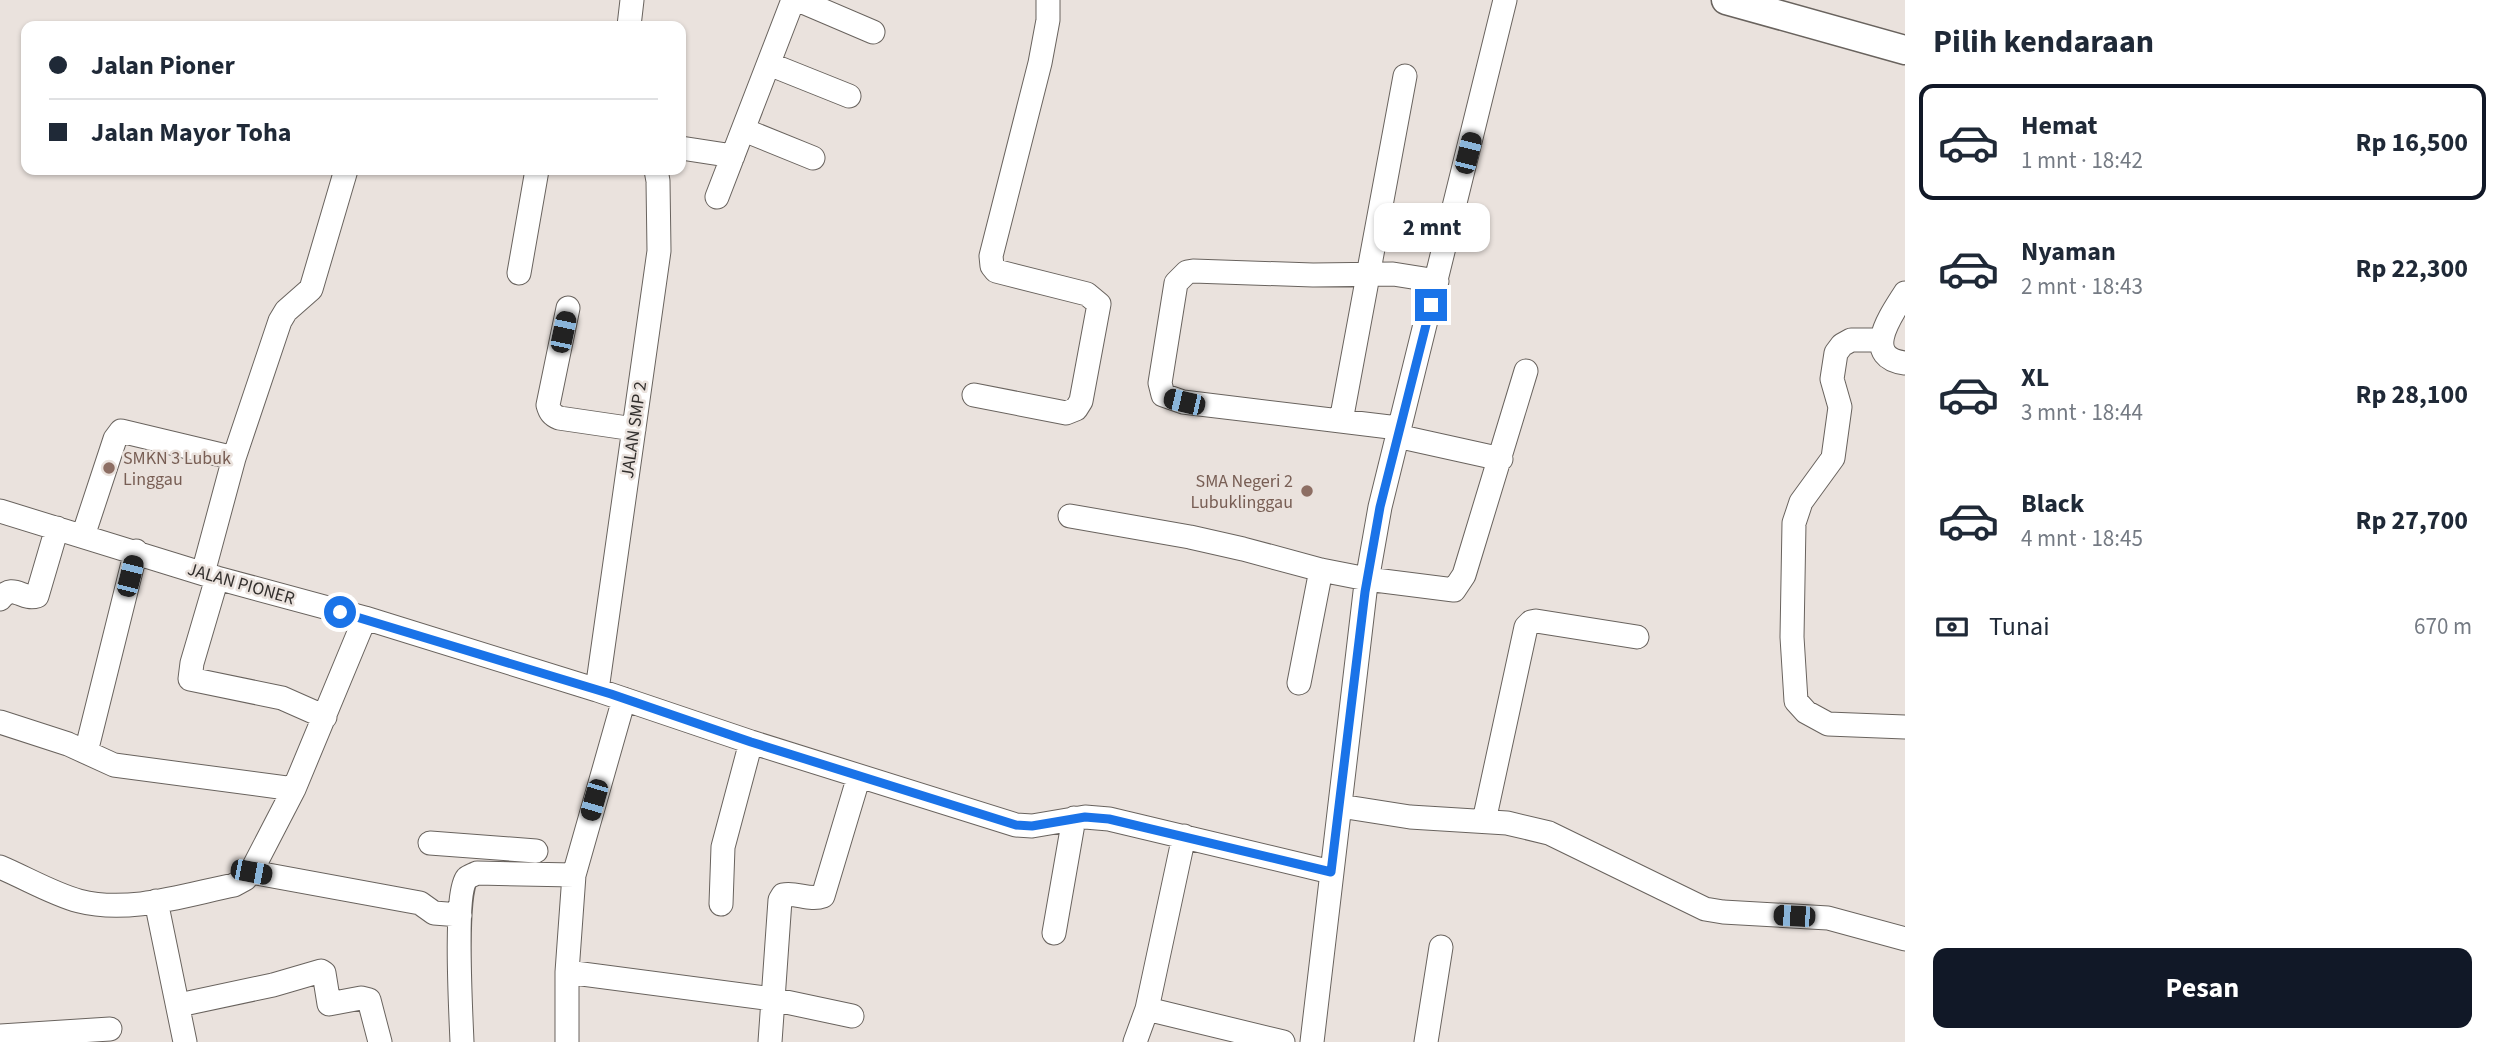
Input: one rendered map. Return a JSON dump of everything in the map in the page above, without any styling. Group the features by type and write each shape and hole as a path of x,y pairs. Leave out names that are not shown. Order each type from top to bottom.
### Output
{"main road":[{"path":"1726,0 1905,50"}],"street":[{"path":"630,21 632,0"},
{"path":"717,197 793,0"},
{"path":"798,0 873,32"},
{"path":"974,396 1066,413 1076,409 1082,401 1099,304 1087,294 996,271 991,256 1040,63 1048,20 1048,0"},
{"path":"1312,1042 1367,579 1380,507 1505,0"},
{"path":"769,64 849,96"},
{"path":"1341,421 1366,274 1405,76"},
{"path":"744,130 813,158"},
{"path":"686,149 733,156"},
{"path":"325,717 282,698 190,679 234,458 280,321 311,289 316,277 345,175"},
{"path":"519,273 536,175"},
{"name":"JALAN SMP 2","path":"597,690 659,251 657,175"},
{"path":"1437,281 1393,274 1187,272 1176,283 1160,383 1163,395 1184,402 1341,421 1397,432 1501,459"},
{"path":"1905,293 1887,322 1881,340 1884,351 1894,361 1905,363"},
{"path":"568,308 548,405 550,411 553,416 559,418 634,429"},
{"path":"1881,340 1851,340 1836,353 1832,379 1840,407 1833,458 1801,502 1794,523 1793,650 1796,701 1806,712 1828,724 1905,727"},
{"path":"1070,516 1190,537 1321,570 1449,591 1458,586 1501,459 1526,371"},
{"path":"83,536 121,431 234,458"},
{"name":"JALAN PIONER","path":"0,511 210,576 365,618 1016,825 1032,826 1074,818 1109,819 1331,872"},
{"path":"0,599 8,591 32,598 37,596 57,528"},
{"path":"86,752 136,551"},
{"path":"1299,683 1321,570"},
{"path":"0,867 78,900 113,905 156,901 234,885 245,879 294,789 365,618"},
{"path":"1484,821 1526,627 1536,621 1637,637"},
{"path":"560,1041 574,875 624,699"},
{"path":"0,722 86,752 114,765 294,789"},
{"path":"721,904 723,847 751,742"},
{"path":"770,1042 780,900 783,895 788,894 817,898 822,896 859,776"},
{"path":"1340,806 1410,817 1523,825 1549,833 1705,909 1828,918 1905,939"},
{"path":"1054,933 1074,818"},
{"path":"1135,1042 1147,1009 1184,836"},
{"path":"430,843 536,851"},
{"path":"477,847 477,873"},
{"path":"251,872 420,903 434,912 460,915"},
{"path":"462,1042 460,915 463,887 467,878 477,873 574,875"},
{"path":"156,901 185,1042"},
{"path":"1426,1042 1441,947"},
{"path":"179,1005 273,985 321,971 324,973 329,1004 361,998 369,1000 380,1042"},
{"path":"567,972 772,999 852,1016"},
{"path":"1147,1009 1283,1042"},
{"path":"0,1036 110,1028"}],"place":[{"name":"SMKN 3 Lubuk Linggau","path":"109,468"},
{"name":"SMA Negeri 2 Lubuklinggau","path":"1307,491"}],"route":[{"path":"340,612 611,694 751,742 1016,825 1032,826 1085,817 1109,819 1331,872 1365,592 1398,428 1431,305"}]}
